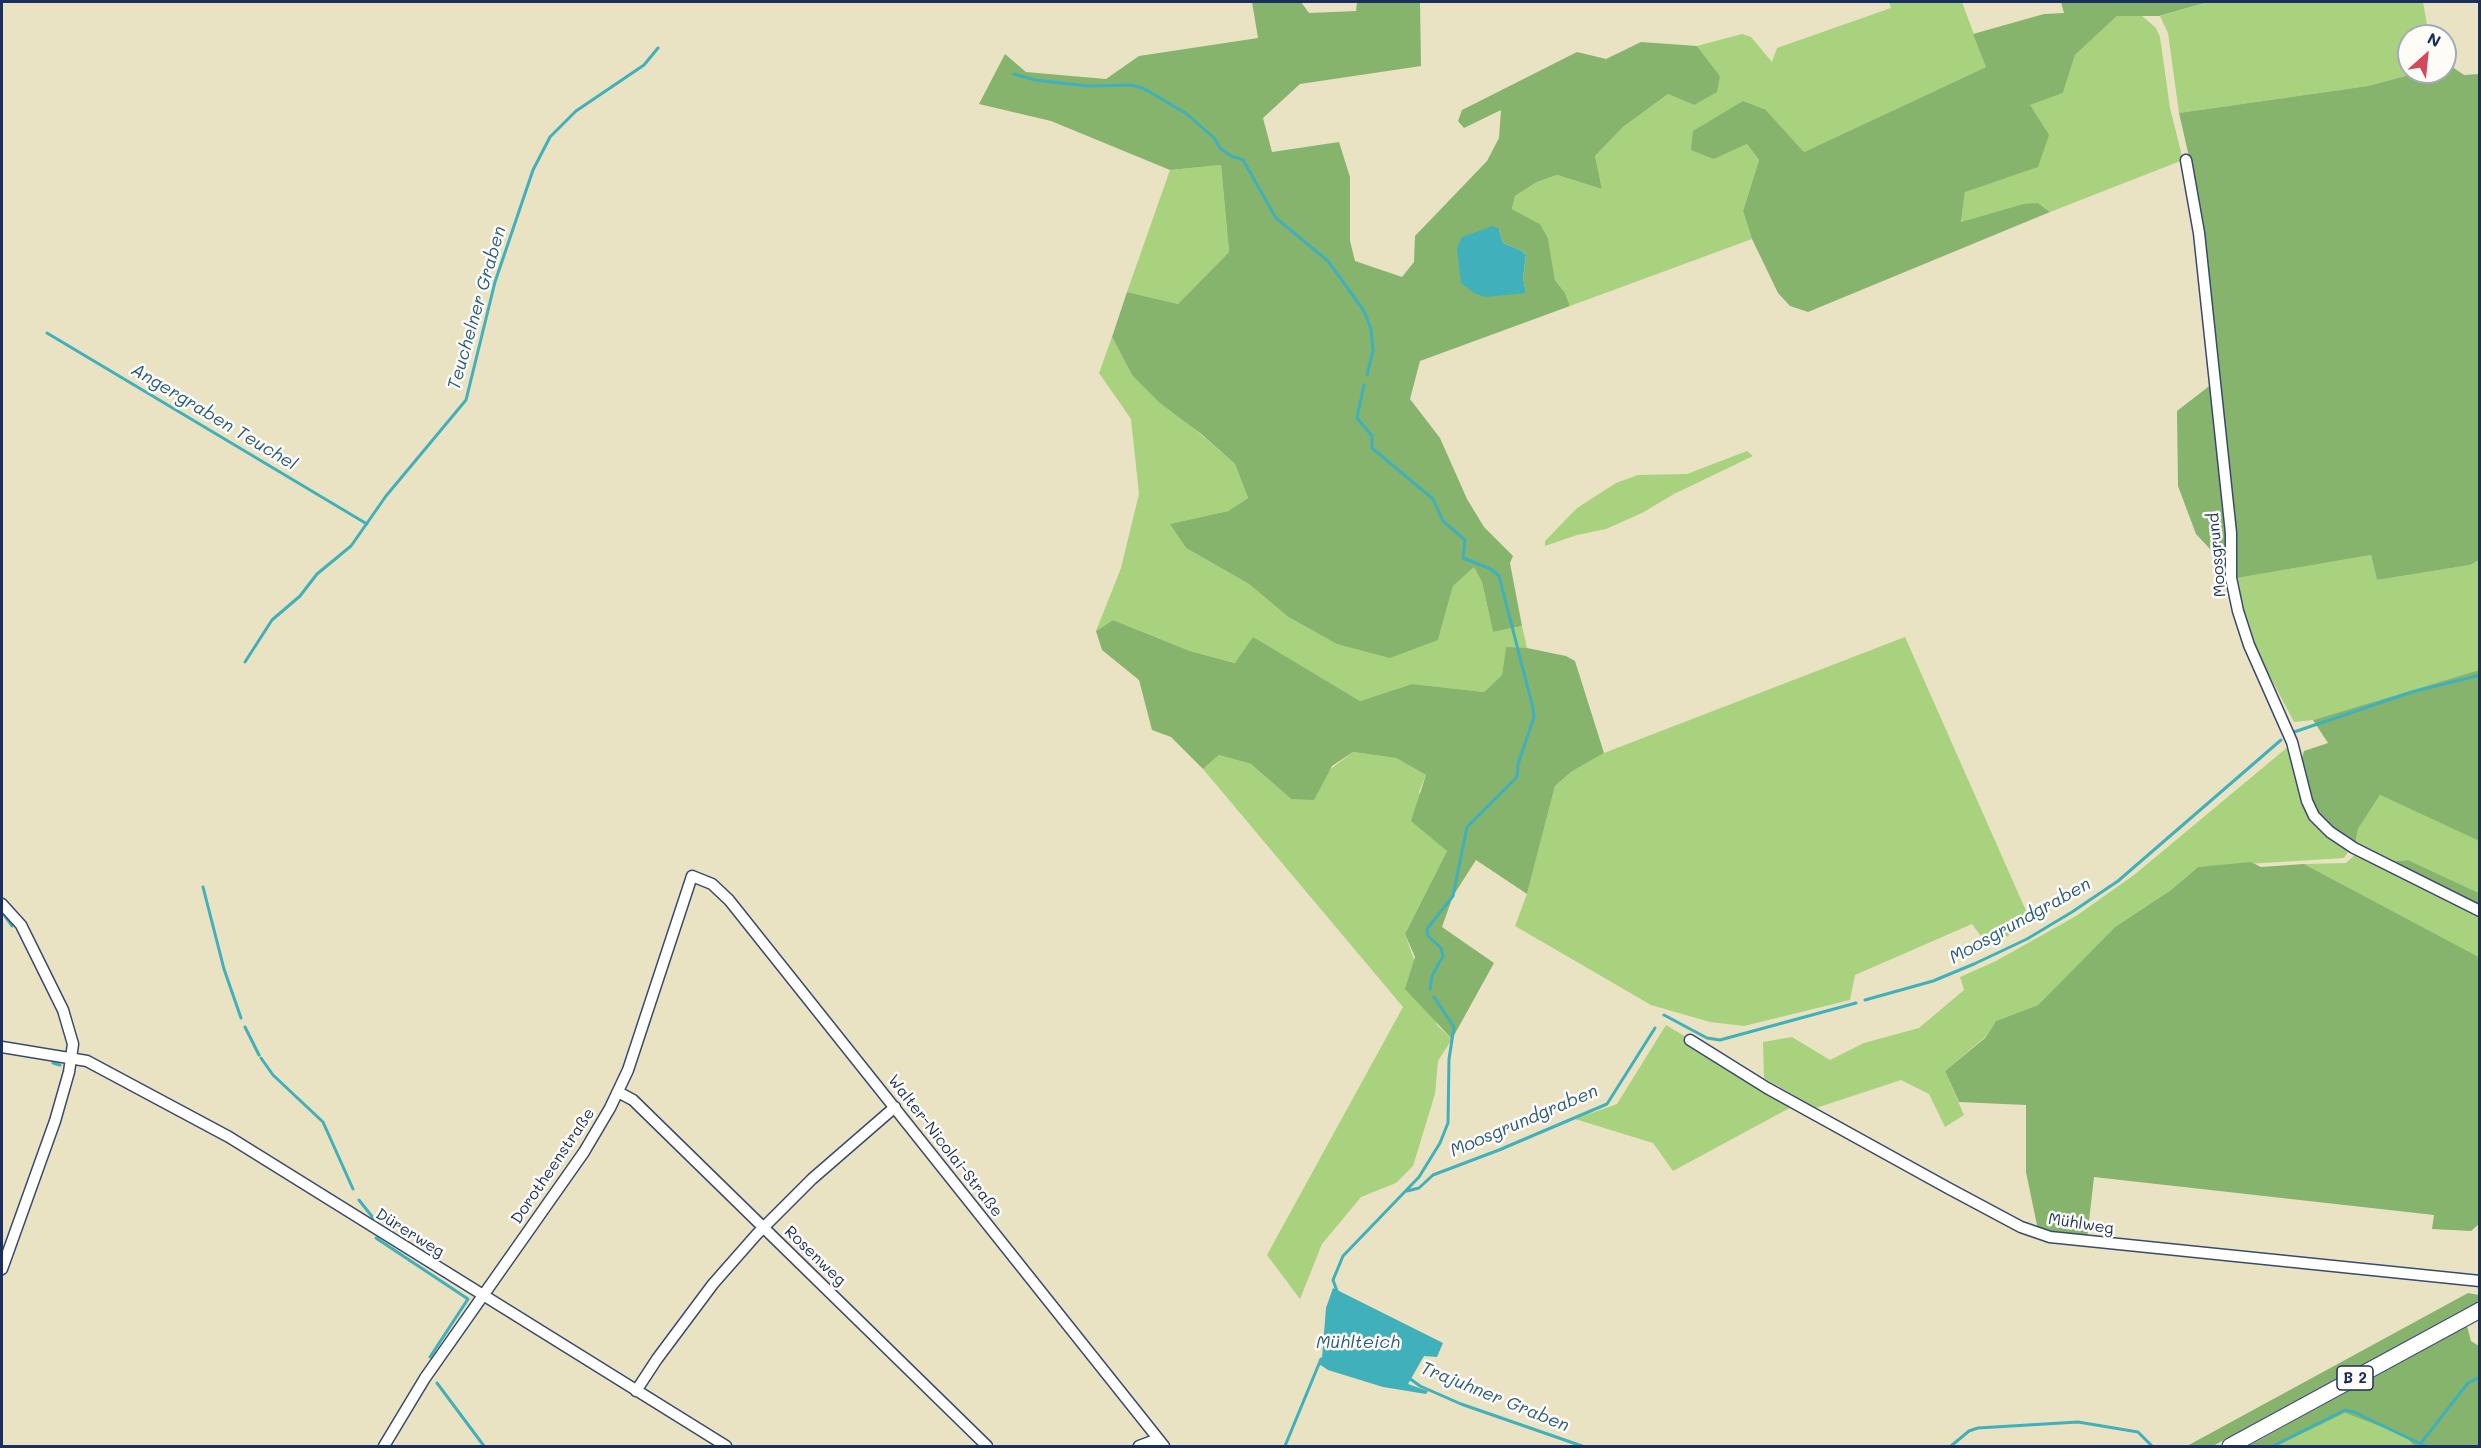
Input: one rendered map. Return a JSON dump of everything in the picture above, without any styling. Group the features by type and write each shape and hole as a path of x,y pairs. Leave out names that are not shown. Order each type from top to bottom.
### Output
{"main road":[{"name":"B 2","path":"2230,1446 2480,1310"}],"street":[{"name":"Moosgrund","path":"2186,160 2199,233 2231,533 2231,578 2238,611 2249,645 2292,742 2307,801 2314,816 2330,832 2354,848 2480,911"},
{"name":"Dorotheenstraße","path":"384,1446 414,1395 482,1295 584,1152 618,1092 635,1052 692,876"},
{"name":"Walter-Nicolai-Straße","path":"692,876 712,884 729,900 1161,1443"},
{"path":"2,904 21,926 63,1010 72,1038 72,1058 49,1140 2,1269"},
{"name":"Mühlweg","path":"1690,1040 1760,1084 1948,1188 2021,1227 2050,1237 2480,1281"},
{"name":"Dürerweg","path":"2,1047 87,1061 229,1137 726,1446"},
{"name":"Rosenweg","path":"618,1092 633,1100 987,1446"},
{"path":"636,1391 713,1284 764,1227 828,1164 895,1107"},
{"path":"1138,1446 1161,1443"}],"green space":[{"path":"1252,2 1301,2 1309,13 1356,11 1357,2 1420,2 1421,66 1300,84 1263,118 1272,152 1339,142 1350,177 1350,241 1355,261 1402,277 1414,262 1415,236 1487,161 1499,138 1501,110 1464,128 1458,121 1462,110 1577,52 1606,59 1641,42 1697,46 1720,76 1717,92 1694,105 1668,94 1623,127 1595,156 1602,189 1557,175 1537,182 1515,196 1512,209 1540,224 1548,238 1555,280 1565,293 1570,306 1420,361 1410,399 1440,438 1467,499 1484,527 1513,556 1510,563 1522,626 1493,632 1482,582 1474,567 1453,586 1438,640 1390,658 1337,644 1287,616 1249,584 1186,548 1170,524 1228,511 1248,498 1235,464 1200,433 1160,403 1132,375 1112,337 1127,292 1178,304 1229,252 1221,165 1170,170 1051,121 979,104 1005,54 1026,72 1106,79 1139,56 1258,38","holes":["1499,229 1503,243 1526,255 1523,278 1526,293 1462,237"]},
{"path":"1889,2 1962,2 1986,67 1804,152 1766,110 1714,159 1747,144 1759,160 1743,211 1752,239 1570,306 1565,293 1555,280 1548,238 1540,224 1512,209 1515,196 1537,182 1557,175 1602,189 1595,156 1623,127 1668,94 1694,105 1720,76 1697,46 1742,34 1751,37 1772,62 1777,48 1891,8"},
{"path":"2061,2 2208,2 2159,16 2117,16 2075,55 2063,93 2030,105 2049,135 2038,167 1965,192 1961,222 2024,204 2038,203 2050,212 1808,312 1790,306 1778,293 1752,239 1743,211 1759,160 1747,144 1714,159 1691,150 1693,131 1743,101 1766,110 1804,152 1986,67 1973,34 2044,14 2064,13"},
{"path":"2208,2 2423,2 2427,24 2397,24 2397,78 2368,86 2179,113 2168,33 2160,16"},
{"path":"2141,15 2156,28 2160,37 2170,108 2183,160 2050,212 2038,203 1961,223 1965,192 2029,105 2063,93 2075,55 2117,16"},
{"path":"2457,70 2464,75 2479,74 2479,560 2470,565 2377,580 2371,555 2237,578 2196,534 2178,486 2177,411 2217,380 2195,183 2179,113 2368,86 2397,78 2397,84 2457,84"},
{"path":"1221,165 1229,252 1178,304 1127,292 1170,170"},
{"path":"1112,337 1132,375 1235,464 1248,498 1228,511 1171,524 1186,548 1249,584 1287,616 1438,640 1453,586 1474,566 1482,582 1493,632 1522,626 1527,648 1506,648 1502,675 1484,692 1412,684 1360,701 1253,638 1236,663 1190,651 1113,620 1096,631 1121,568 1139,494 1131,419 1099,373"},
{"path":"1747,451 1753,456 1674,494 1642,513 1606,529 1577,535 1545,546 1545,541 1577,508 1616,483 1638,475 1687,474"},
{"path":"2371,555 2377,580 2470,565 2479,560 2479,670 2313,720 2294,722 2252,642 2242,610 2237,578"},
{"path":"1113,620 1190,651 1235,663 1253,637 1360,701 1412,684 1484,692 1502,675 1506,647 1527,648 1566,656 1575,661 1604,753 1571,772 1555,786 1527,894 1476,860 1453,896 1442,927 1494,963 1452,1039 1405,989 1415,957 1405,934 1447,851 1411,821 1426,775 1396,758 1353,752 1332,766 1314,800 1291,799 1251,764 1219,755 1203,769 1171,737 1152,730 1139,680 1102,650 1096,631"},
{"path":"1905,637 2031,922 1989,947 1972,924 1855,975 1850,1000 1744,1026 1710,1022 1651,1005 1515,926 1527,894 1555,786 1571,772 1604,753"},
{"path":"2479,670 2479,841 2380,795 2358,829 2355,845 2335,831 2310,801 2302,758 2304,751 2328,743 2313,720"},
{"path":"2289,746 2350,849 2344,858 2198,867 2171,890 2115,927 2038,1005 1996,1021 1985,1037 1945,1071 1964,1115 1945,1127 1929,1094 1901,1080 1816,1108 1764,1078 1763,1042 1792,1037 1830,1060 1864,1043 1919,1028 1964,990 1960,977 1996,961 2076,916 2134,875"},
{"path":"1353,752 1396,758 1426,775 1419,792 1447,851 1405,934 1437,1025 1452,1039 1438,1061 1435,1094 1413,1166 1396,1183 1361,1197 1322,1244 1300,1299 1267,1255 1403,1007 1203,769 1219,755 1251,764 1291,799"},
{"path":"2380,795 2479,841 2479,893 2408,860 2388,862 2355,845 2358,829"},
{"path":"2357,853 2479,914 2479,957 2304,864 2346,863"},
{"path":"2408,860 2479,893 2479,908 2388,862"},
{"path":"2251,862 2261,867 2304,864 2479,957 2479,1224 2471,1231 2432,1229 2434,1215 2094,1177 2087,1238 2038,1230 2026,1172 2026,1105 1959,1102 1945,1071 1985,1038 1996,1021 2038,1005 2115,927 2171,890 2198,867"},
{"path":"1666,1025 1797,1104 1673,1171 1653,1143 1575,1119 1617,1104"},
{"path":"2468,1293 2479,1295 2479,1302 2213,1446 2187,1446"},
{"path":"2467,1326 2471,1341 2479,1346 2479,1446 2414,1446 2405,1436 2345,1413 2277,1446 2248,1446"},
{"path":"2345,1413 2405,1436 2414,1446 2277,1446"}],"water":[{"path":"1493,226 1499,229 1503,243 1526,255 1523,278 1526,293 1485,297 1474,293 1461,283 1457,248 1462,237"},
{"name":"Mühlteich","path":"1333,1288 1443,1343 1437,1357 1424,1356 1408,1384 1428,1391 1426,1394 1383,1387 1328,1370 1319,1364 1322,1358 1326,1308"}],"waterway":[{"name":"Teuchelner Graben","path":"245,662 272,620 300,596 317,574 351,546 386,496 466,400 495,282 533,170 550,137 576,111 644,65 658,48"},
{"path":"1014,74 1035,80 1088,86 1131,85 1143,88 1187,114 1214,138 1220,148 1231,156 1243,160 1276,218 1328,261 1364,311 1371,329 1373,351 1367,375"},
{"name":"Angergraben Teuchel","path":"47,333 367,524"},
{"path":"1364,385 1357,418 1372,436 1372,448 1433,499 1443,521 1465,540 1463,558 1491,569 1499,576 1534,717 1518,764 1517,777 1467,827 1453,896 1427,929 1428,936 1441,948 1443,956 1432,976 1430,989"},
{"name":"Moosgrundgraben","path":"2294,732 2412,692 2480,675"},
{"name":"Moosgrundgraben","path":"1865,1000 1933,981 1974,964 2027,939 2072,912 2118,881 2281,740"},
{"name":"Teuchelner Graben","path":"203,887 224,969 241,1018"},
{"path":"2,912 12,926"},
{"path":"1338,1294 1333,1280 1343,1256 1419,1177 1440,1143 1448,1123 1449,1059 1454,1027 1434,997"},
{"name":"Moosgrundgraben","path":"1664,1015 1707,1038 1720,1040 1856,1003"},
{"name":"Teuchelner Graben","path":"245,1027 259,1055"},
{"name":"Moosgrundgraben","path":"1407,1191 1419,1188 1433,1175 1607,1104 1655,1028"},
{"name":"Teuchelner Graben","path":"261,1058 273,1075 323,1122 353,1189"},
{"path":"53,1063 60,1065"},
{"name":"Teuchelner Graben","path":"359,1200 374,1219"},
{"name":"Teuchelner Graben","path":"376,1238 468,1299 430,1357"},
{"path":"1285,1446 1321,1359"},
{"path":"2421,1443 2468,1383 2480,1377"},
{"name":"Trajuhner Graben","path":"1409,1378 1420,1386 1461,1404 1582,1446"},
{"name":"Teuchelner Graben","path":"437,1383 484,1446"},
{"name":"Trajuhner Graben","path":"2273,1446 2345,1410 2354,1412 2425,1446"},
{"name":"Trajuhner Graben","path":"1951,1446 1969,1431 1978,1428 2078,1422 2138,1432 2152,1446"}]}
